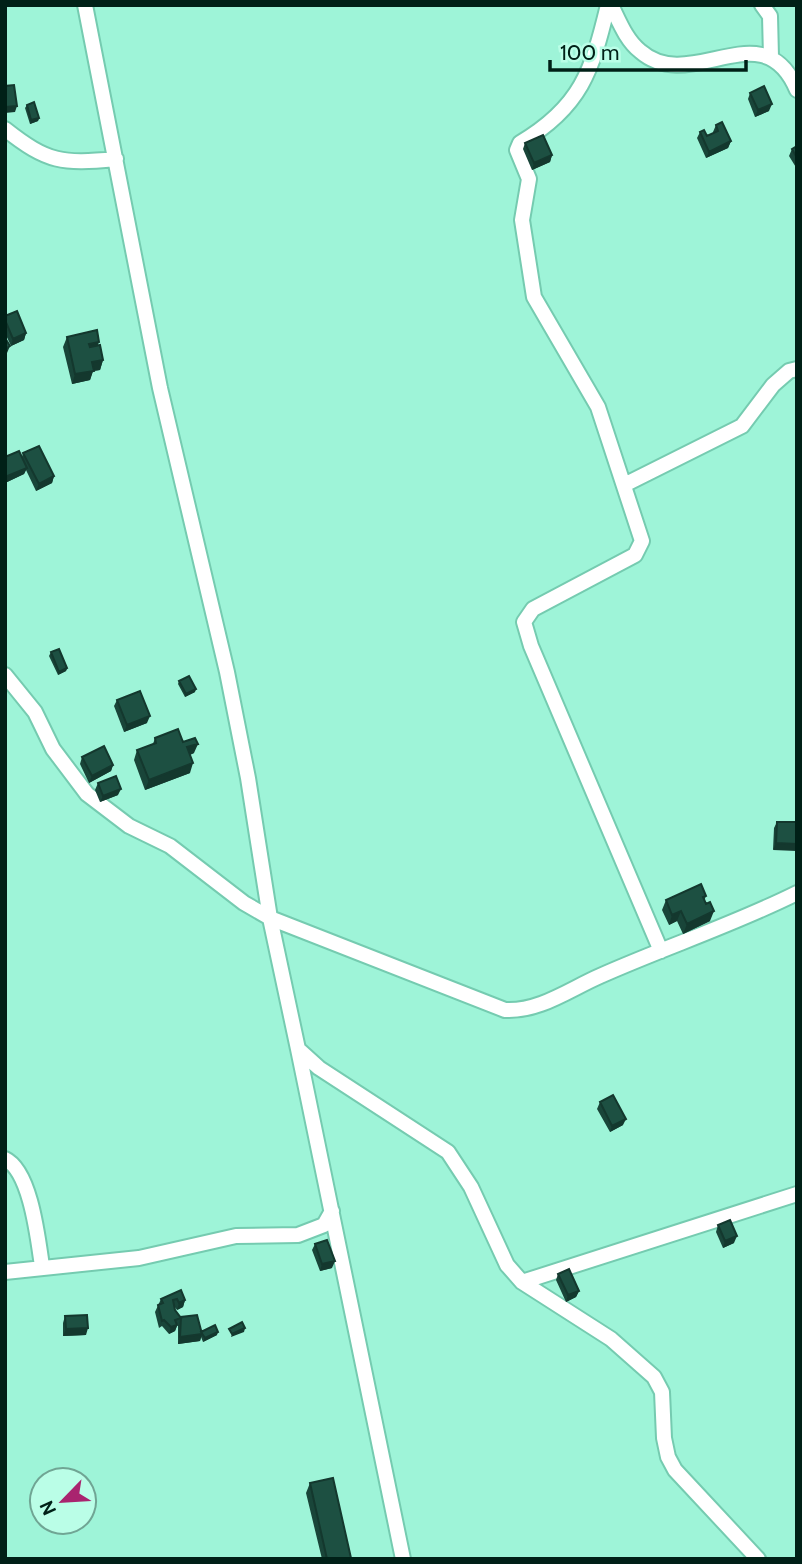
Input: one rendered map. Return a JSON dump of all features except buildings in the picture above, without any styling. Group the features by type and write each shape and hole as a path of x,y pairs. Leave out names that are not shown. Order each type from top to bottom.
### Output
{"street":[{"path":"85,5 160,388 248,778 270,918 403,1559"},
{"path":"610,5 638,50 657,60 710,62 750,52 771,57 785,68 797,90"},
{"path":"610,5 599,43 572,103 520,143 517,150 529,179 522,220 534,297 598,407 626,484 642,541 640,548 625,561 533,609 524,622 541,671 661,951"},
{"path":"762,5 770,16 771,57"},
{"path":"5,129 30,150 52,157 87,162 116,159"},
{"path":"626,484 742,426 773,385 789,371 797,369"},
{"path":"5,675 35,712 53,749 88,794 128,826 170,846 244,903 270,918 326,937 505,1010 533,1007 661,951 721,929 797,893"},
{"path":"298,1049 319,1069 448,1152 471,1186 507,1265 522,1282 611,1339 654,1377 662,1392 664,1438 668,1457 675,1470 758,1559"},
{"path":"5,1159 18,1168 23,1182 42,1266"},
{"path":"522,1282 797,1194"},
{"path":"5,1272 42,1266 139,1258 236,1236 298,1234 324,1225 332,1211"}]}
